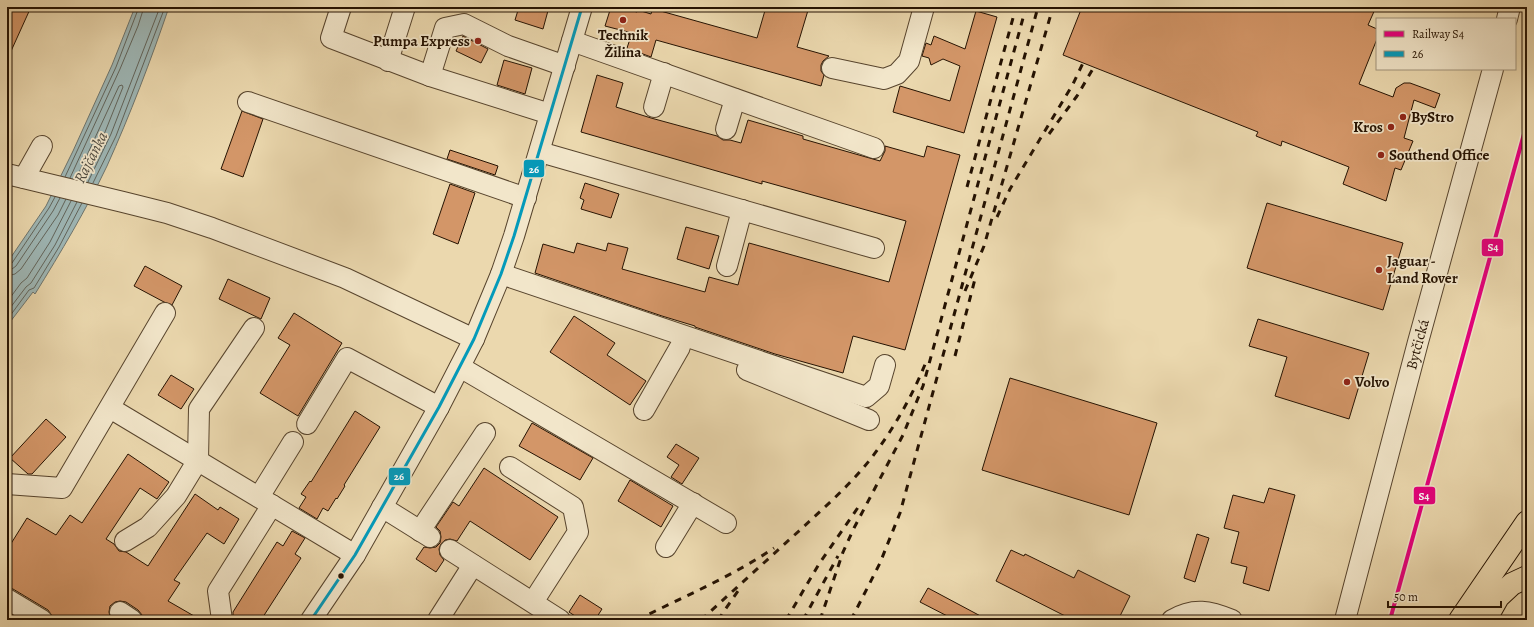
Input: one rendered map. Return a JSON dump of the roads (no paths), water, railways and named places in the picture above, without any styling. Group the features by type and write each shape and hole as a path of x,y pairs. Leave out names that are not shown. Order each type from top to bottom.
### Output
{"main road":[{"path":"1460,620 1527,522"},
{"path":"1485,620 1498,597 1512,584 1527,577"}],"street":[{"path":"341,7 331,38 430,76 550,114"},
{"path":"388,61 405,7"},
{"path":"310,620 355,555 439,407 474,339 499,279 526,198 582,7"},
{"path":"832,68 884,79 897,74 909,60 924,7"},
{"path":"1507,18 1510,7"},
{"path":"430,76 444,28 464,24 508,46 565,66"},
{"path":"572,41 874,148"},
{"name":"Bytčická","path":"1345,620 1418,342 1493,70"},
{"path":"654,107 664,73"},
{"path":"726,129 735,99"},
{"path":"248,102 526,198"},
{"path":"42,146 23,178 167,213 212,228 346,278 474,339"},
{"path":"540,152 874,248"},
{"path":"726,266 742,210"},
{"path":"499,279 680,347 754,372 869,420"},
{"path":"499,279 866,397 879,386 885,365"},
{"path":"7,484 62,488 165,313"},
{"path":"126,541 148,527 176,496 198,460 199,409 254,328"},
{"path":"644,410 680,347"},
{"path":"307,424 347,358 439,407"},
{"path":"460,367 726,523"},
{"path":"110,408 355,555"},
{"path":"382,507 425,534 485,434"},
{"path":"222,620 218,591 266,501 293,442"},
{"path":"510,467 573,507 578,532 533,602"},
{"path":"666,547 693,503"},
{"path":"450,550 560,620"},
{"path":"438,620 473,565"},
{"path":"7,599 42,620"},
{"path":"1172,620 1187,613 1205,611 1232,620"}],"water":[{"name":"Rajčanka","path":"135,7 169,7 132,107 107,166 73,231 35,294 33,292 7,326 7,263 46,206 112,65"}],"railway":[{"path":"967,187 1016,7"},
{"path":"820,620 843,552 903,435 923,386 1026,7"},
{"path":"851,620 880,563 900,513 1038,7"},
{"path":"965,291 984,246 1053,7"},
{"path":"997,217 1010,189 1073,84 1083,63"},
{"path":"1049,134 1077,96 1094,67"},
{"path":"955,356 975,279"},
{"path":"701,620 841,492 860,471 878,449 905,407 926,362"},
{"path":"786,620 819,564 859,506"},
{"path":"637,620 707,586 774,548"},
{"path":"803,620 838,556"},
{"path":"718,620 738,591"}],"rail line":[{"name":"S4","path":"1390,620 1527,123"}],"place":[{"name":"Technik Žilina","path":"623,20"},
{"name":"Pumpa Express","path":"478,41"},
{"name":"ByStro","path":"1403,117"},
{"name":"Kros","path":"1391,127"},
{"name":"Southend Office","path":"1381,155"},
{"name":"Jaguar - Land Rover","path":"1379,270"},
{"name":"Volvo","path":"1347,382"}]}
